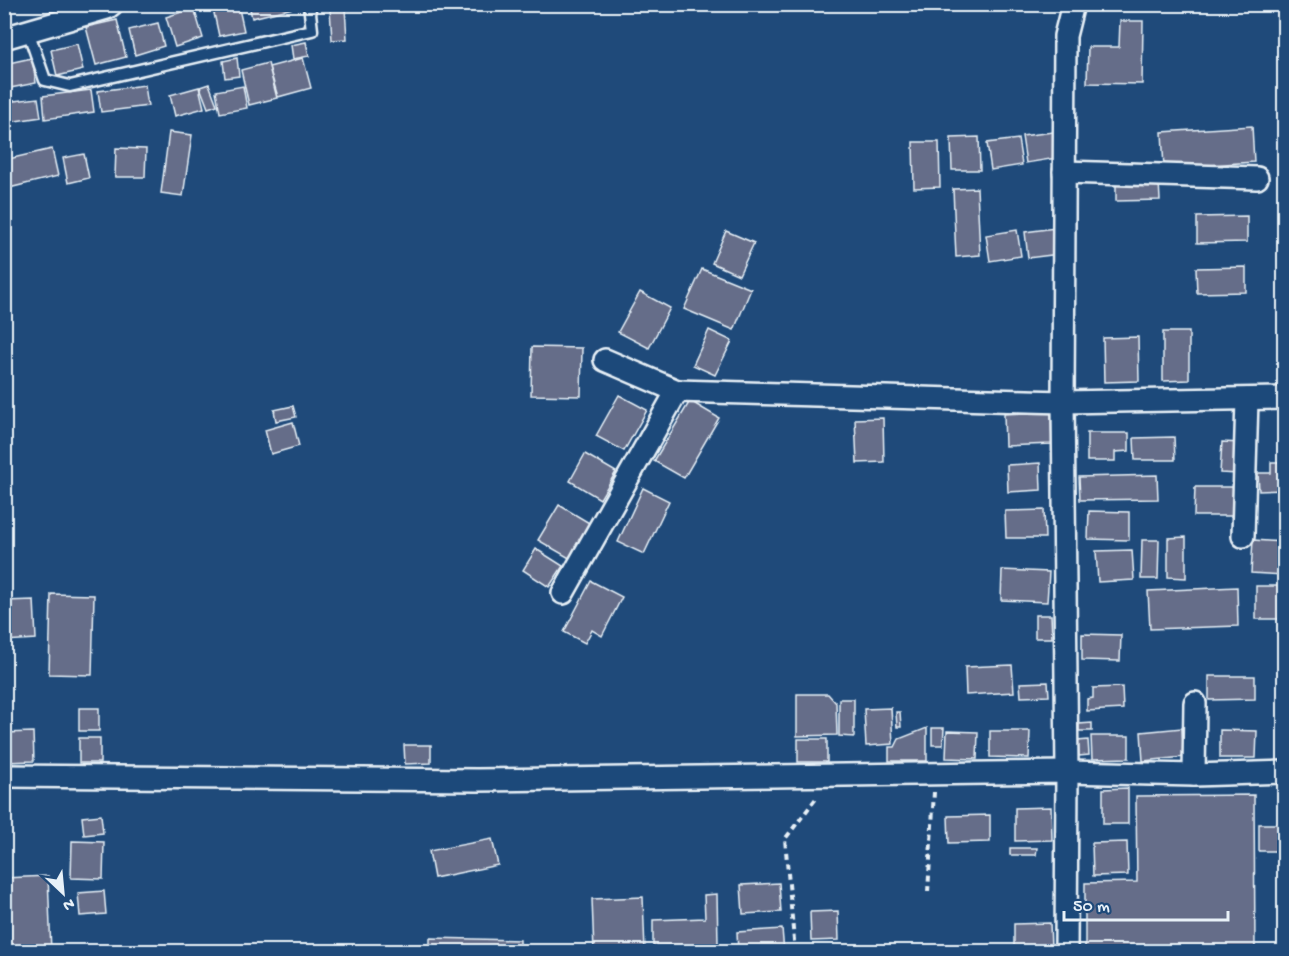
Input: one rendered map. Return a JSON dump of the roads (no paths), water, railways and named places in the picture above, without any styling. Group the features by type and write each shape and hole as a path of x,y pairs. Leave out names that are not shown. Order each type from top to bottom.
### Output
{"street":[{"path":"4,38 107,8 112,4"},
{"path":"1066,951 1065,36 1073,4"},
{"path":"1064,172 1257,178"},
{"path":"605,360 677,392 1064,402 1284,398"},
{"path":"563,593 677,392"},
{"path":"1244,536 1247,399"},
{"path":"1194,775 1195,703"},
{"path":"4,776 477,780 1067,772 1194,775 1284,772"}],"lane":[{"path":"28,31 45,80 70,86 312,30 309,4"}]}
